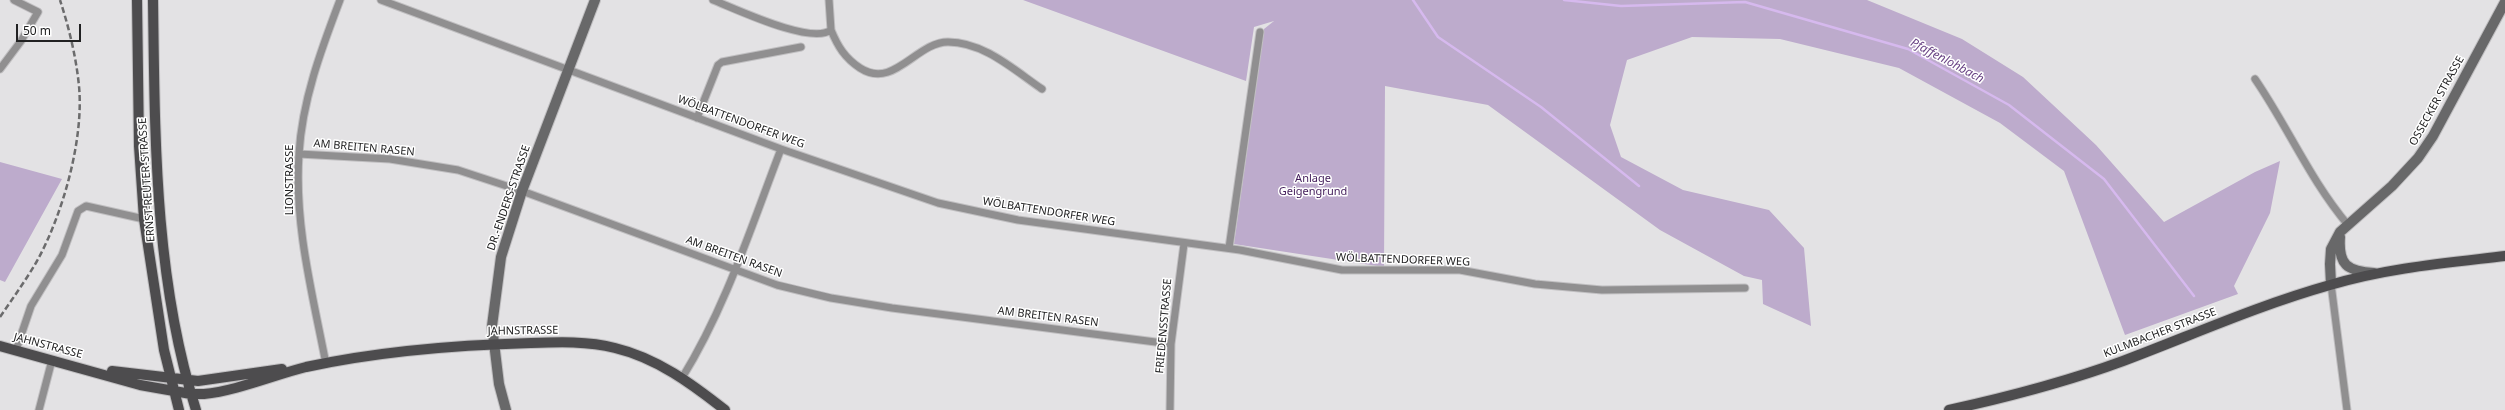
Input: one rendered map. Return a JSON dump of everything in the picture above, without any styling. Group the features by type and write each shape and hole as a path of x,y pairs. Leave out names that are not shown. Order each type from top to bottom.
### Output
{"main road":[{"name":"ERNST-REUTER-STRASSE","path":"137,0 139,146 144,219 173,391"},
{"name":"ERNST-REUTER-STRASSE","path":"153,0 156,182 170,291 191,394"},
{"name":"DR.-ENDERS-STRASSE","path":"506,410 493,343 493,304 497,275 506,237 522,191 595,0"},
{"name":"OSSECKER STRASSE","path":"2331,284 2331,249 2340,232 2392,186 2418,158 2433,136 2505,2"},
{"name":"KULMBACHER STRASSE","path":"2340,232 2340,257 2344,264 2355,270 2378,273"},
{"name":"KULMBACHER STRASSE","path":"1949,410 1979,407 2086,373 2331,284 2378,273 2505,256"},
{"name":"JAHNSTRASSE","path":"90,369 187,380 207,380 305,368 444,347 493,343 559,342 616,348 656,363 682,378 725,410"},
{"name":"JAHNSTRASSE","path":"1,346 90,369 140,385 191,394 211,393 305,368"},
{"path":"173,391 179,410"},
{"path":"191,394 196,410"}],"street":[{"path":"0,69 21,41 38,12 14,0"},
{"name":"LIONSTRASSE","path":"326,364 302,231 299,154 307,99 340,0"},
{"name":"WÖLBATTENDORFER WEG","path":"382,0 398,3 569,70 781,149 938,203 1018,220 1184,244 1229,248 1342,270 1460,270 1535,284 1602,290 1745,288"},
{"path":"713,0 806,33 827,34 831,30"},
{"path":"829,0 831,30 838,48 851,62 875,74 886,73 899,68 925,49 947,42 979,48 1042,89"},
{"path":"1229,248 1260,32"},
{"path":"698,118 718,65 722,62 801,47"},
{"path":"2255,79 2279,114 2299,154 2330,203 2348,225"},
{"path":"682,378 708,334 735,269 781,149"},
{"name":"AM BREITEN RASEN","path":"299,154 390,159 458,170 522,191 796,290 854,302 1171,344"},
{"path":"16,350 31,306 62,256 78,210 86,206 144,219"},
{"name":"FRIEDENSSTRASSE","path":"1170,410 1171,344 1184,244"},
{"path":"2331,284 2346,410"},
{"path":"39,410 52,360"}],"green space":[{"name":"Anlage Geigengrund","path":"1023,0 1867,0 1962,39 2023,77 2096,145 2164,222 2255,172 2280,161 2270,213 2234,286 2238,294 2125,335 2064,171 2000,123 1899,68 1780,39 1692,37 1627,60 1610,125 1621,157 1683,190 1769,210 1804,248 1811,326 1763,304 1762,280 1744,276 1660,230 1488,105 1385,86 1384,267 1234,244 1264,29 1274,21 1254,27 1246,81"},
{"path":"0,162 62,179 5,282 0,280"}],"waterway":[{"path":"1413,0 1438,37 1541,107 1639,186"},
{"name":"Pfaffenlohbach","path":"1564,0 1621,6 1745,2 1908,49 2009,105 2104,179 2194,296"}],"railway":[{"path":"0,317 33,268 46,242 63,199 75,152 80,107 79,86 72,42 60,0"}]}
